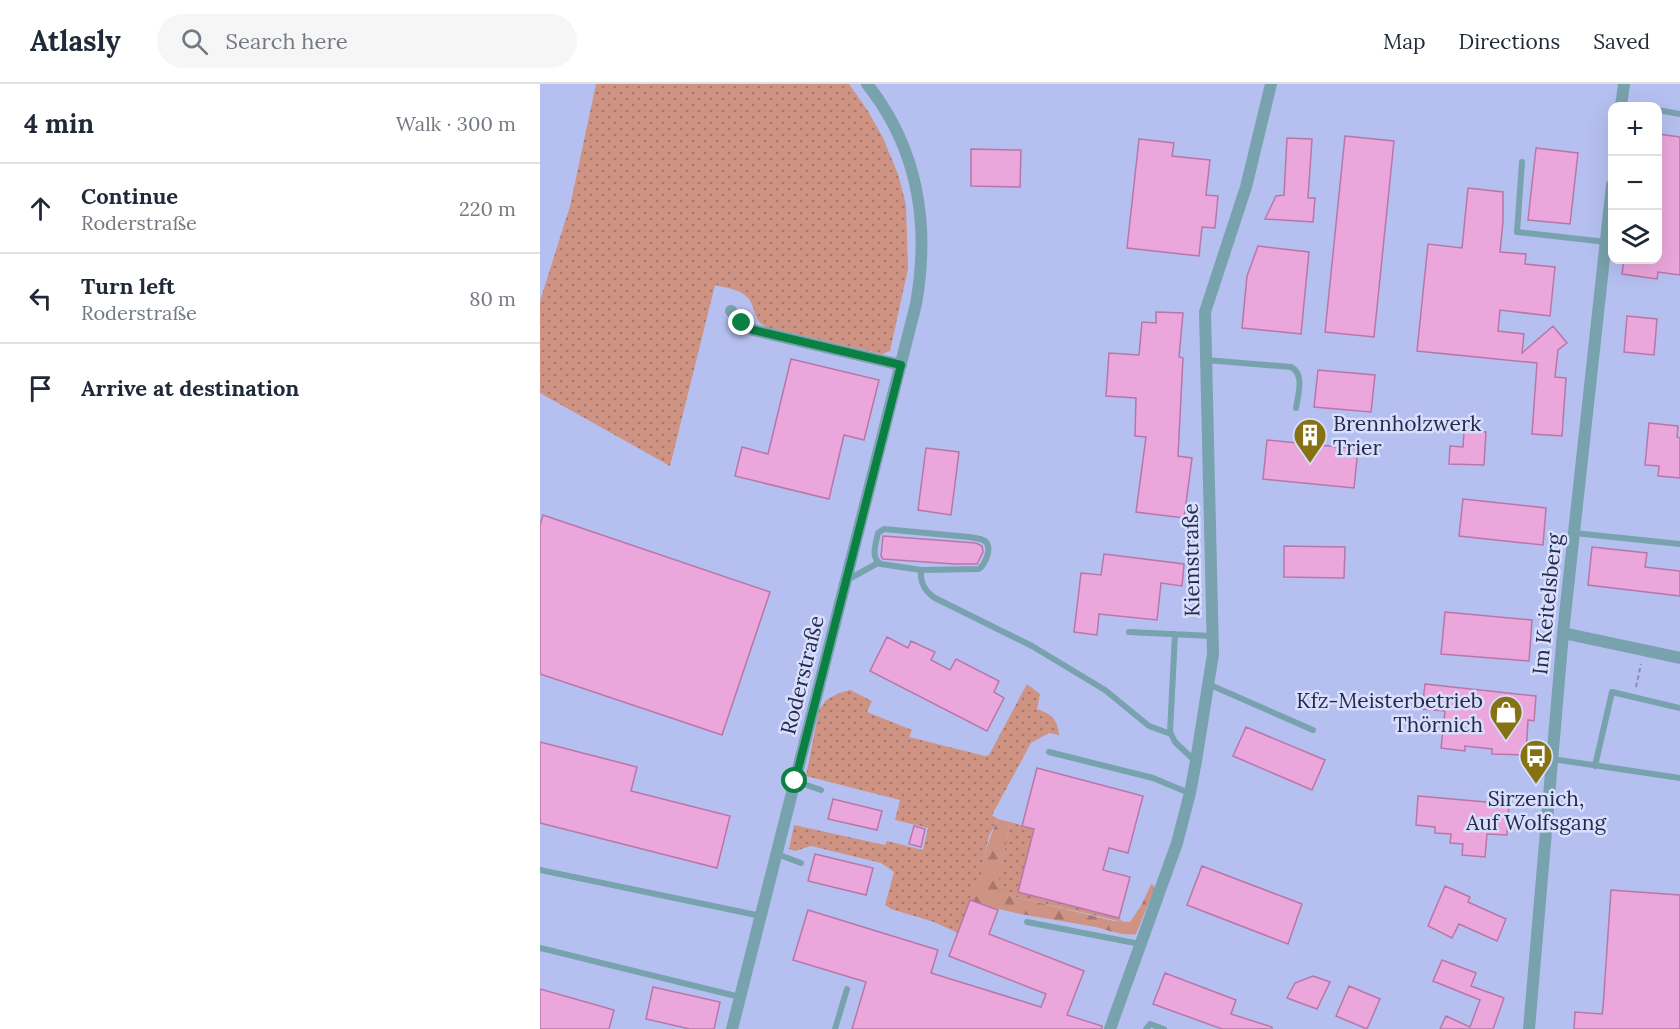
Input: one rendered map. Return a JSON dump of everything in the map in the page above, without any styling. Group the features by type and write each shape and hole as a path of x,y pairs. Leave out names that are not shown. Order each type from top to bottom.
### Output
{"street":[{"name":"Roderstraße","path":"732,1029 901,365 921,278 922,241 917,187 908,157 894,126 885,108 867,84"},
{"name":"Kiemstraße","path":"1110,1029 1177,843 1196,761 1213,654 1205,312 1246,187 1270,84"},
{"path":"1624,84 1625,102"},
{"name":"Im Keitelsberg","path":"1529,1029 1563,633 1609,210"},
{"path":"731,311 742,323 753,330 901,365"},
{"path":"1563,633 1680,658"}],"lane":[{"path":"1662,111 1680,114"},
{"path":"1522,162 1517,232 1606,242"},
{"path":"1206,360 1296,369 1299,380 1296,408"},
{"path":"846,580 878,563 921,570 976,571 983,567 988,545 983,540 969,537 884,529 879,531 877,536 874,556 878,563"},
{"path":"1574,533 1680,544"},
{"path":"921,570 924,588 935,598 1032,646 1105,690 1149,726 1171,734"},
{"path":"1129,632 1213,636"},
{"path":"1175,634 1171,734 1174,742 1196,761"},
{"path":"1207,684 1313,730"},
{"path":"1595,766 1612,692 1680,708"},
{"path":"1049,752 1153,778 1190,794"},
{"path":"1552,759 1680,778"},
{"path":"795,781 821,790"},
{"path":"777,854 801,863"},
{"path":"540,870 761,916"},
{"path":"1027,922 1140,944"},
{"path":"540,948 740,997"},
{"path":"835,1029 847,990"},
{"path":"1146,1029 1150,1024 1164,1029"}],"path":[{"path":"1637,682 1642,663"}],"shaded area":[{"path":"540,84 1680,84 1680,1029 540,1029"}],"green space":[{"path":"596,84 849,84 883,138 898,174 906,205 908,269 890,351 882,354 766,327 759,321 751,302 745,295 715,285 670,466 540,393 540,301 570,206"},
{"path":"1027,684 1040,694 1037,709 1053,718 1059,735 1049,733 1031,743 992,815 998,819 989,836 979,879 958,933 885,905 894,872 881,863 811,846 795,851 789,849 794,825 885,845 887,841 923,850 928,828 895,820 900,800 806,776 819,710 826,700 850,690 872,701 867,712 912,730 909,737 985,756 989,755"},
{"path":"998,819 1010,822 1001,866 1000,893 1114,921 1130,922 1151,884 1154,890 1136,934 1119,933 1015,913 970,900"},
{"path":"1010,822 1034,829 1018,892 1119,918 1123,922 999,893 999,875"}],"building":[{"path":"1662,135 1680,137 1680,275 1658,272 1657,279 1622,274 1623,264 1662,264"},
{"path":"1345,136 1394,141 1374,337 1325,332"},
{"path":"1287,138 1312,139 1308,198 1315,198 1313,222 1265,219 1276,196 1284,195"},
{"path":"1139,139 1174,143 1172,156 1210,160 1206,195 1218,196 1215,228 1202,227 1199,256 1127,248"},
{"path":"1536,148 1578,153 1570,224 1528,220"},
{"path":"971,149 1021,150 1020,187 971,186"},
{"path":"1468,188 1503,192 1500,252 1526,254 1525,264 1555,267 1550,316 1500,310 1498,331 1524,334 1522,353 1553,326 1567,343 1558,350 1555,377 1566,378 1562,436 1532,434 1537,363 1417,351 1428,244 1462,248"},
{"path":"1258,246 1309,252 1301,334 1242,328 1247,276"},
{"path":"1156,312 1183,313 1179,357 1183,358 1178,456 1192,458 1184,518 1136,512 1146,437 1135,436 1136,398 1106,396 1109,353 1139,355 1142,322 1156,323"},
{"path":"1627,316 1657,319 1654,355 1624,352"},
{"path":"791,359 879,380 864,440 844,435 829,499 735,476 742,447 768,454"},
{"path":"1318,370 1375,375 1371,412 1314,407"},
{"path":"1649,423 1678,426 1680,478 1658,476 1659,466 1645,465"},
{"path":"1464,431 1486,432 1484,465 1449,464 1450,446 1463,447"},
{"name":"Brennholzwerk Trier","path":"1267,440 1358,449 1354,488 1263,479"},
{"path":"926,448 959,452 951,515 918,510"},
{"path":"1463,499 1546,508 1543,545 1459,536"},
{"path":"543,515 770,592 722,735 540,674 540,525"},
{"path":"883,536 976,543 982,546 983,552 977,564 883,559 881,556"},
{"path":"1284,546 1345,547 1344,578 1284,577"},
{"path":"1592,547 1647,553 1645,567 1680,571 1680,596 1588,585"},
{"path":"1104,554 1184,564 1182,586 1161,583 1157,620 1099,614 1097,635 1074,632 1081,573 1101,575"},
{"path":"1445,612 1532,620 1529,661 1441,654"},
{"path":"887,637 908,648 911,641 935,652 931,660 950,670 956,659 999,681 994,692 1004,698 987,731 870,671"},
{"path":"1425,684 1536,696 1534,721 1528,720 1526,755 1492,754 1492,749 1465,746 1465,751 1441,748 1445,711 1422,709"},
{"path":"1246,727 1325,760 1312,790 1233,756"},
{"path":"540,742 637,767 631,791 730,816 717,868 540,823"},
{"path":"1037,768 1143,796 1128,853 1109,848 1103,870 1130,877 1119,918 1018,892 1034,829 1022,826"},
{"path":"1418,796 1509,804 1507,835 1487,834 1485,857 1462,855 1463,844 1450,843 1451,834 1435,833 1435,827 1416,825"},
{"path":"833,799 882,811 877,830 828,819"},
{"path":"914,826 925,829 921,847 909,844"},
{"path":"815,854 873,868 866,895 808,881"},
{"path":"1202,866 1302,904 1288,944 1187,905"},
{"path":"1445,886 1470,897 1468,902 1506,919 1497,941 1459,924 1452,938 1428,926"},
{"path":"1611,890 1680,895 1680,1029 1574,1029 1575,1012 1602,1014"},
{"path":"970,900 998,910 989,934 1084,971 1067,1015 1102,1026 1102,1029 852,1029 866,982 793,960 808,910 938,950 931,973 1041,1007 1046,994 949,956"},
{"path":"1442,960 1476,973 1471,986 1504,998 1493,1029 1440,1029 1446,1016 1470,1027 1480,1000 1433,981"},
{"path":"1165,973 1236,1000 1231,1014 1272,1027 1272,1029 1222,1029 1153,1004"},
{"path":"1313,976 1330,982 1317,1009 1287,998 1295,983"},
{"path":"1349,986 1380,999 1367,1029 1336,1016"},
{"path":"653,987 720,1002 714,1029 690,1029 646,1019"},
{"path":"540,989 614,1010 609,1029 540,1029"}],"place":[{"name":"Brennholzwerk Trier","path":"1310,464"},
{"name":"Kfz-Meisterbetrieb Thörnich","path":"1506,741"},
{"name":"Sirzenich, Auf Wolfsgang","path":"1536,785"}],"route":[{"path":"742,323 753,330 901,365 795,781"}]}
